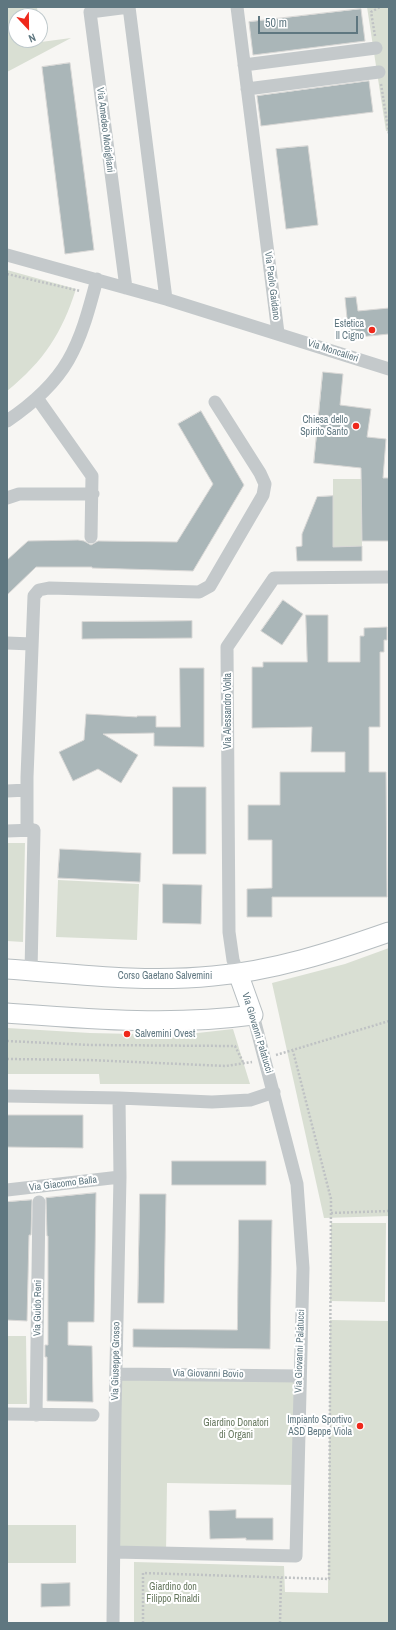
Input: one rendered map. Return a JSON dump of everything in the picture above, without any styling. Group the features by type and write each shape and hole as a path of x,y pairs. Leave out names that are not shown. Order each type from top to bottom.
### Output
{"street":[{"name":"Via Amedeo Modigliani","path":"126,288 90,12 129,7 166,299"},
{"name":"Via Paolo Gaidano","path":"7,255 97,279 278,333 237,7"},
{"path":"244,65 376,48"},
{"path":"247,89 379,72"},
{"path":"7,420 37,398 61,373 73,353 80,336 97,279"},
{"name":"Via Moncalieri","path":"278,333 389,369"},
{"path":"37,398 92,476 93,494 91,537"},
{"path":"27,830 34,596 39,590 49,588 199,592 210,586 263,495 265,484 215,402"},
{"path":"7,498 19,494 93,494"},
{"name":"Via Alessandro Volta","path":"238,973 233,960 229,932 227,647 274,578 389,577"},
{"path":"7,643 32,644"},
{"path":"7,791 27,790"},
{"path":"7,831 34,830 31,970"},
{"name":"Corso Gaetano Salvemini","path":"7,969 148,978 214,976 238,973 324,954 389,932"},
{"name":"Via Giovanni Palatucci","path":"114,1552 296,1556 303,1268 297,1184 254,1015 238,973"},
{"path":"7,1013 142,1022 222,1020 254,1015"},
{"path":"7,1096 220,1102 250,1100 274,1092"},
{"name":"Via Giuseppe Grosso","path":"113,1623 120,1177 119,1098"},
{"name":"Via Giacomo Balla","path":"7,1190 120,1177"},
{"name":"Via Guido Reni","path":"36,1414 39,1202"},
{"name":"Via Giovanni Bovio","path":"116,1374 210,1373 300,1376"},
{"path":"7,1414 93,1415"}],"path":[{"path":"370,7 372,12"},
{"path":"7,1059 89,1060 226,1066 244,1064 389,1021"},
{"path":"7,1041 90,1045 235,1046 244,1064"},
{"path":"331,1213 389,1211"},
{"path":"280,1623 281,1578"}],"green space":[{"path":"7,7 37,8 8,8 8,48 48,48 48,41 71,38 7,72"},
{"path":"367,7 389,7 389,131 386,131"},
{"path":"7,270 76,289 65,319 50,345 31,369 7,391"},
{"path":"333,479 361,479 362,546 333,547"},
{"path":"7,843 25,843 23,942 7,941"},
{"path":"58,880 139,884 137,940 56,937"},
{"path":"389,948 389,1216 324,1218 272,983 345,964"},
{"path":"7,1028 90,1033 180,1035 233,1029 250,1084 100,1084 99,1074 7,1074"},
{"path":"331,1223 386,1223 385,1302 330,1301"},
{"name":"Impianto Sportivo ASD Beppe Viola","path":"330,1320 389,1321 389,1623 134,1623 134,1562 284,1566 285,1592 328,1593"},
{"path":"7,1336 26,1336 27,1404 7,1404"},
{"name":"Giardino Donatori di Organi","path":"115,1374 299,1376 297,1485 167,1483 166,1553 114,1552"},
{"path":"7,1525 76,1525 76,1563 7,1563"}],"building":[{"path":"361,9 365,41 253,55 249,22"},
{"path":"70,63 94,250 65,254 42,67"},
{"path":"369,81 373,112 261,126 257,96"},
{"path":"308,146 318,225 286,229 276,149"},
{"path":"356,297 358,311 389,308 389,334 349,338 345,298"},
{"path":"323,372 343,374 340,405 371,409 367,437 386,439 383,478 389,478 389,541 362,541 361,468 314,463"},
{"path":"201,411 244,485 193,571 92,567 36,567 7,595 7,560 28,541 78,540 84,541 91,545 98,541 177,542 213,484 178,424"},
{"path":"333,496 333,547 362,546 362,561 297,561 296,547 302,546 302,534 317,497"},
{"path":"283,600 303,614 282,645 261,631"},
{"path":"306,615 328,615 328,662 360,662 360,636 364,636 364,628 387,627 387,640 384,640 384,652 380,652 380,727 369,727 369,772 386,772 387,897 272,897 272,917 247,917 247,889 272,888 272,840 248,840 248,805 280,805 280,772 345,772 345,752 311,752 312,727 252,728 252,667 263,667 263,662 307,662"},
{"path":"192,621 192,638 82,639 82,622"},
{"path":"180,668 204,668 204,747 154,746 154,733 103,734 138,755 121,783 98,769 73,781 59,752 84,740 86,714 137,717 156,716 156,727 180,727"},
{"path":"173,787 206,787 206,854 173,854"},
{"path":"60,849 141,853 140,882 58,878"},
{"path":"163,884 202,885 201,924 163,923"},
{"path":"7,1115 83,1115 83,1148 7,1147"},
{"path":"172,1161 266,1161 266,1185 172,1185"},
{"path":"96,1193 94,1322 68,1322 68,1345 92,1346 93,1402 47,1401 47,1357 45,1357 45,1345 48,1345 48,1236 46,1198"},
{"path":"140,1194 166,1194 164,1303 138,1303"},
{"path":"32,1200 31,1235 29,1235 27,1321 7,1320 7,1202"},
{"path":"239,1220 272,1220 270,1349 133,1347 133,1329 237,1330"},
{"path":"236,1510 236,1518 273,1518 273,1540 246,1540 246,1538 210,1539 209,1511"},
{"path":"70,1583 70,1606 41,1607 41,1584"}],"place":[{"name":"Estetica Il Cigno","path":"372,330"},
{"name":"Chiesa dello Spirito Santo","path":"356,426"},
{"name":"Salvemini Ovest","path":"127,1034"},
{"name":"Impianto Sportivo ASD Beppe Viola","path":"360,1426"}],"park label":[{"name":"Giardino don Filippo Rinaldi","path":"173,1592"}]}
